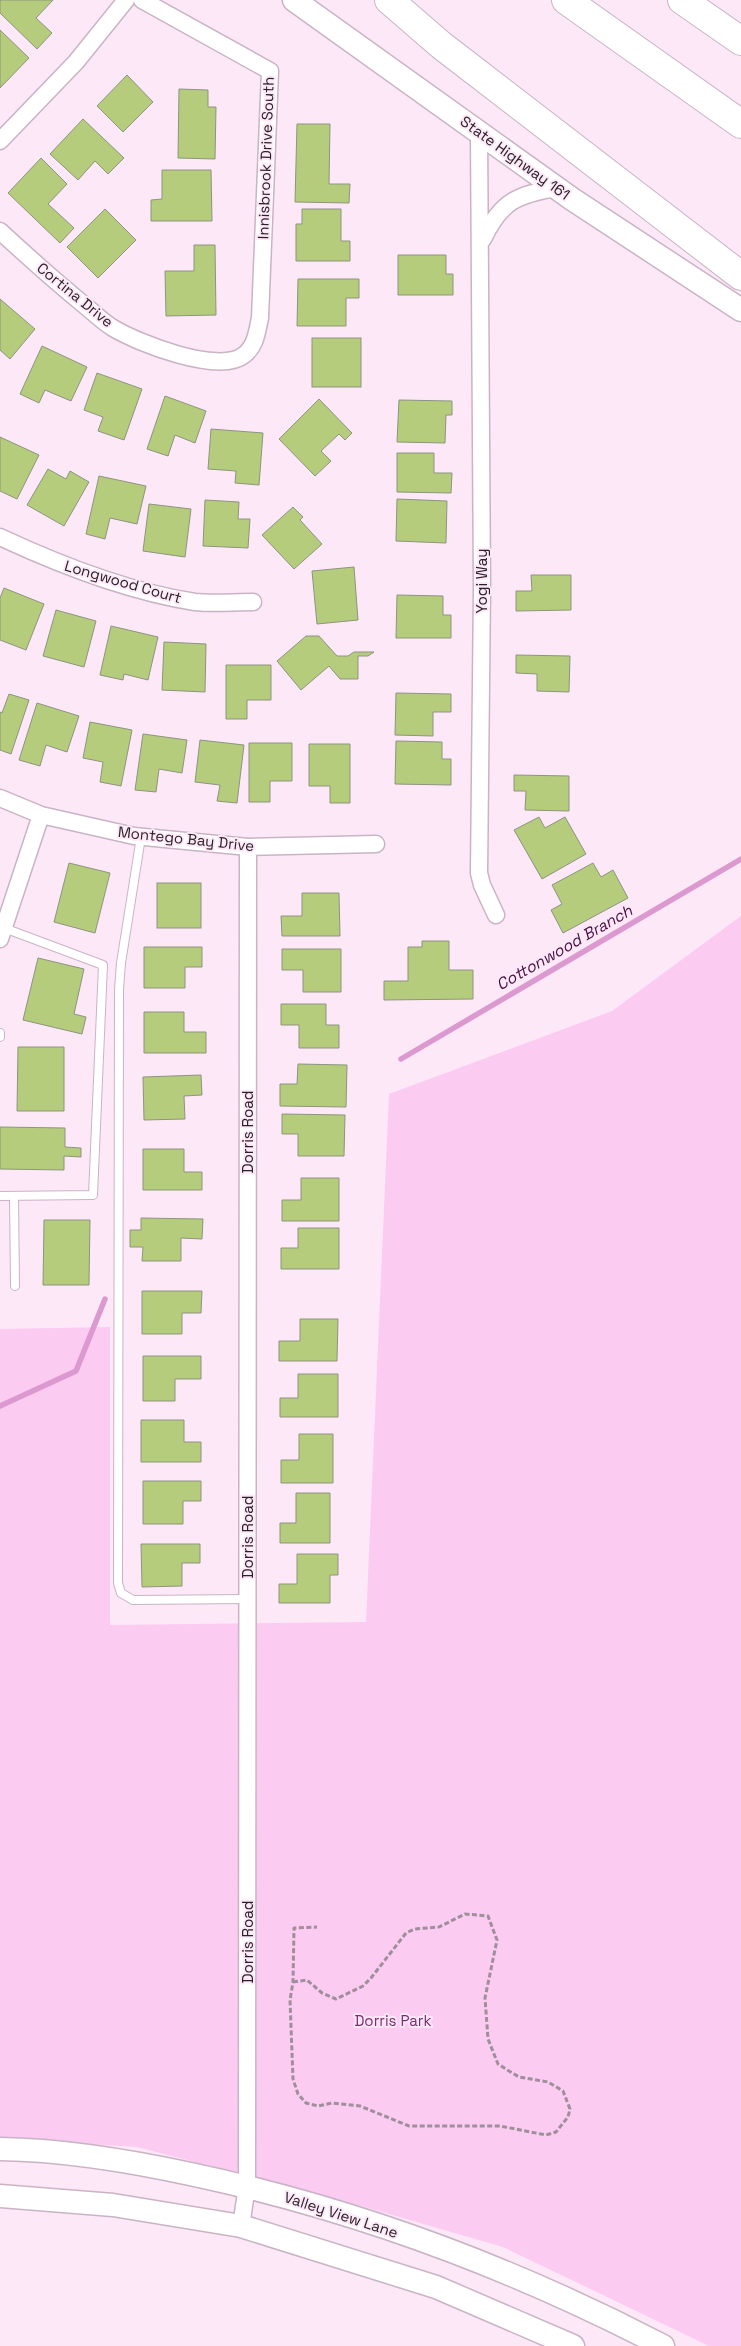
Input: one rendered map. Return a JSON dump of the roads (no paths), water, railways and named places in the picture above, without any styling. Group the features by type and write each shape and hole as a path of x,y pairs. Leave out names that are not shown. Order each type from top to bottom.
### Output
{"highway":[{"path":"389,0 464,63 741,276"},
{"path":"566,0 741,124"},
{"path":"682,0 741,41"}],"main road":[{"name":"State Highway 161","path":"294,0 556,188 741,310"},
{"name":"Valley View Lane","path":"0,2149 137,2163 247,2186 335,2211 454,2252 538,2284 662,2346"},
{"path":"0,2196 113,2206 241,2226 436,2287 573,2346"}],"street":[{"path":"0,141 76,62 126,0"},
{"name":"Innisbrook Drive South","path":"142,0 270,71 260,318 255,342 243,356 215,362"},
{"name":"Yogi Way","path":"479,132 482,588 479,873 482,885 496,915"},
{"name":"Yogi Way","path":"481,244 491,221 516,197 556,188"},
{"name":"Cortina Drive","path":"0,231 61,286 112,327 139,341 175,354 215,362"},
{"name":"Longwood Court","path":"0,537 60,565 152,592 196,602 253,602"},
{"name":"Montego Bay Drive","path":"0,798 41,815 141,837 248,847 376,844"},
{"path":"3,925 41,815"},
{"name":"Dorris Road","path":"241,2226 247,2186 248,847"}],"lane":[{"path":"141,837 119,989 118,1583 120,1593 133,1600 248,1599"},
{"path":"0,1196 93,1195 103,965 3,925"},
{"path":"14,1196 15,1286"}],"waterway":[{"name":"Cottonwood Branch","path":"401,1059 741,859"},
{"name":"Cottonwood Branch","path":"0,1406 76,1371 105,1299"}],"park label":[{"name":"Dorris Park","path":"393,2021"}]}
